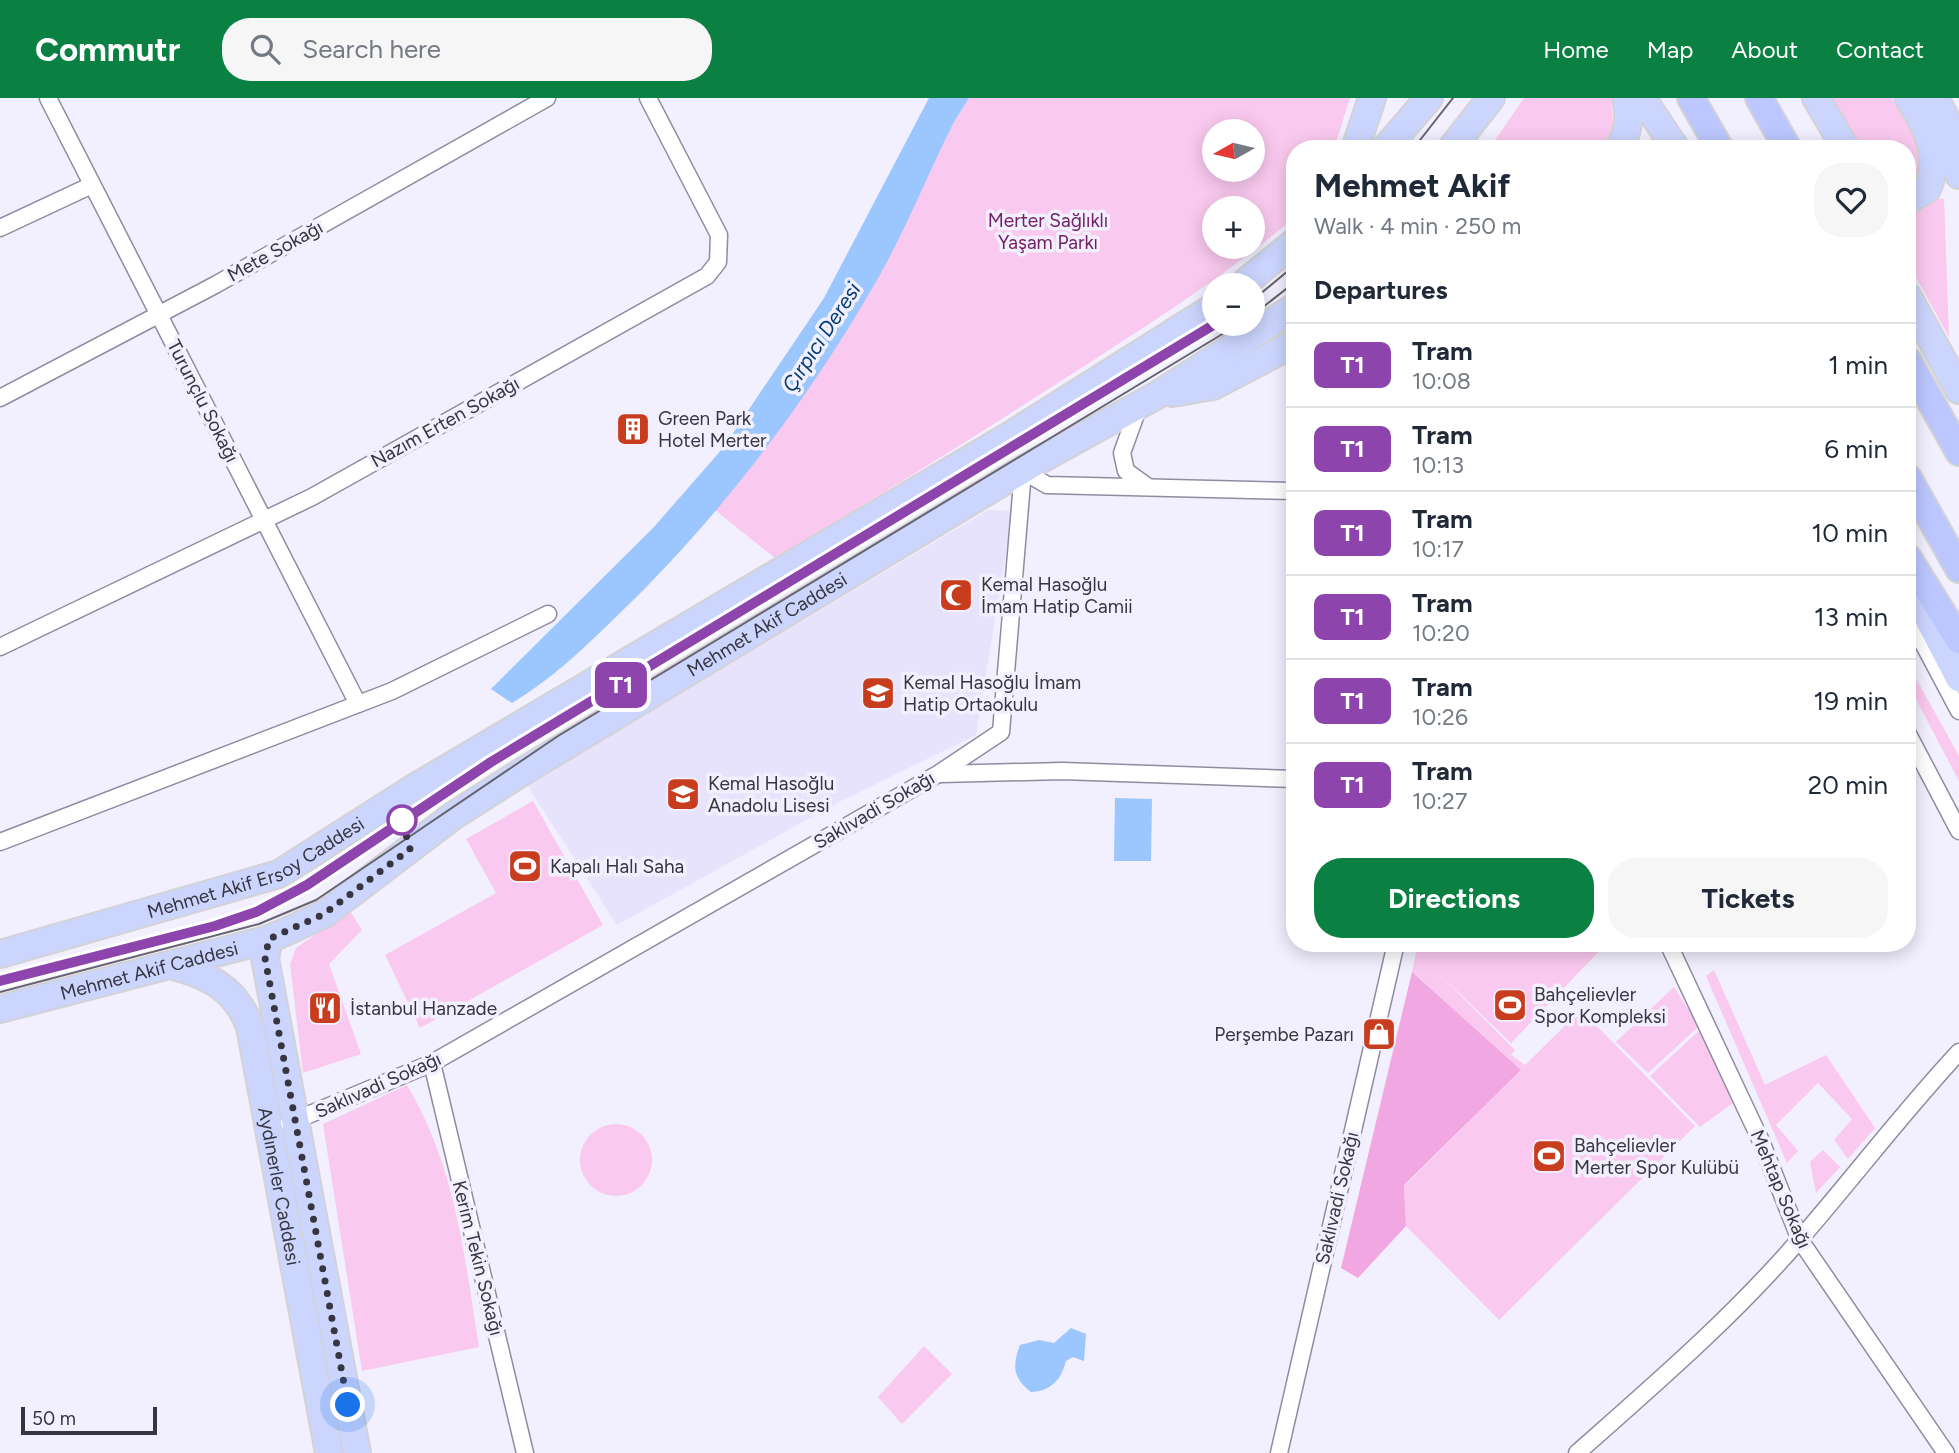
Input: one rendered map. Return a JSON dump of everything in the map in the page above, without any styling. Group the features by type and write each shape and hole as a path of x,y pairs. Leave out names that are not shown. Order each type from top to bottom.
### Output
{"highway":[{"path":"1691,98 1715,140"},
{"path":"1759,98 1783,140"},
{"path":"1916,375 1959,452"},
{"path":"1916,492 1959,569"},
{"path":"1916,571 1959,640"}],"main road":[{"path":"1358,140 1372,98"},
{"path":"1393,140 1429,98"},
{"path":"1624,140 1629,117 1626,98"},
{"path":"1642,98 1670,140"},
{"path":"1660,98 1684,140"},
{"path":"1797,98 1820,140"},
{"path":"1816,98 1841,140"},
{"path":"1909,98 1927,130 1935,164 1927,189 1916,195"},
{"path":"1935,98 1950,127 1959,174"},
{"path":"1458,140 1485,105"},
{"path":"1470,140 1485,105"},
{"path":"1257,273 1286,249"},
{"path":"1916,312 1959,390"},
{"name":"Mehmet Akif Caddesi","path":"0,1009 269,939 324,914 453,816 522,772 1028,466 1149,400 1286,313"},
{"name":"Mehmet Akif Ersoy Caddesi","path":"0,954 279,874 414,788 1011,435 1202,315"},
{"path":"1149,400 1213,386 1286,349"},
{"path":"1919,621 1951,680"},
{"name":"Aydınerler Caddesi","path":"269,939 265,958 357,1453"},
{"name":"Aydınerler Caddesi","path":"168,965 202,974 242,1007 250,1027 266,1128 329,1453"}],"street":[{"name":"Turunçlu Sokağı","path":"48,98 358,704"},
{"name":"Mete Sokağı","path":"0,398 159,315 547,98"},
{"name":"Nazım Erten Sokağı","path":"0,647 264,521 707,276 718,262 719,235 648,98"},
{"path":"0,229 92,185"},
{"path":"1148,487 1126,471 1122,453 1149,400"},
{"name":"Saklıvadi Sokağı","path":"266,1128 296,1122 432,1063 938,774 1001,732 1023,471 1047,485 1286,491"},
{"path":"0,842 392,691 548,614"},
{"path":"1951,680 1959,694"},
{"path":"1951,680 1959,711"},
{"path":"1916,749 1959,831"},
{"path":"938,774 1062,771 1286,779"},
{"name":"Saklıvadi Sokağı","path":"1279,1453 1394,952"},
{"name":"Mehtap Sokağı","path":"1672,952 1755,1129 1800,1240 1946,1453"},
{"path":"1577,1453 1685,1357 1800,1240 1910,1104 1959,1052"},
{"name":"Kerim Tekin Sokağı","path":"432,1063 525,1453"}],"shaded area":[{"path":"988,510 1013,511 976,735 839,802 617,925 527,785"},
{"path":"1412,972 1521,1070 1404,1185 1406,1226 1358,1278 1341,1268"}],"green space":[{"name":"Merter Sağlıklı Yaşam Parkı","path":"969,98 1350,98 1337,140 1286,140 1286,224 1268,239 1265,241 1265,196 1202,196 1202,259 1241,259 1223,273 1202,273 1202,288 1123,341 921,470 775,558 715,510 801,398 877,279 954,122"},
{"path":"1524,98 1611,98 1614,138 1612,140 1495,140"},
{"path":"1831,98 1892,98 1905,115 1918,144 1919,176 1916,178 1916,140 1856,140"},
{"path":"1935,198 1944,199 1949,337 1916,277 1916,211"},
{"path":"1916,678 1959,756 1959,781 1916,699"},
{"path":"533,801 603,925 420,1028 385,955 496,893 466,839"},
{"path":"350,911 362,930 329,964 361,1054 303,1073 290,964 296,948"},
{"name":"Bahçelievler Merter Spor Kulübü","path":"1416,952 1598,952 1511,1043 1434,969 1515,1050 1511,1055 1525,1065 1581,1010 1695,1126 1499,1320 1406,1226 1404,1186 1521,1070 1412,972"},
{"path":"1714,970 1765,1085 1826,1055 1875,1128 1848,1159 1834,1140 1852,1119 1818,1083 1776,1125 1798,1151 1787,1163 1706,976"},
{"path":"1674,987 1699,1026 1648,1073 1616,1042"},
{"path":"1701,1029 1733,1103 1700,1127 1650,1076"},
{"path":"407,1085 437,1148 456,1212 479,1347 362,1371 323,1124"},
{"path":"616,1124 636,1130 646,1140 652,1160 646,1180 636,1190 616,1196 596,1190 586,1180 580,1160 586,1140 596,1130"},
{"path":"1823,1150 1840,1167 1816,1193 1810,1162"},
{"path":"924,1346 952,1374 902,1424 878,1397"}],"water":[{"name":"Çırpıcı Deresi","path":"929,98 969,98 954,122 877,280 791,414 726,499 691,539 580,651 512,703 491,689 654,527 723,448 824,298"},
{"path":"1115,798 1152,799 1151,861 1114,861"},
{"path":"1071,1328 1086,1334 1084,1361 1073,1357 1066,1361 1061,1374 1050,1387 1031,1392 1021,1382 1016,1371 1020,1345 1039,1340 1054,1343"}],"tram line":[{"path":"1420,140 1453,98"},
{"path":"1265,290 1286,272"},
{"path":"1265,306 1286,289"},
{"path":"1021,443 1202,332"},
{"name":"T1","path":"0,981 215,926 256,912 307,885 491,762 1202,332"},
{"path":"0,992 259,924 316,900 558,736 1219,336"},
{"path":"201,930 280,900 316,879 492,761 841,552"}],"place":[{"name":"Green Park Hotel Merter","path":"633,429"},
{"name":"Kemal Hasoğlu İmam Hatip Camii","path":"956,595"},
{"name":"Kemal Hasoğlu İmam Hatip Ortaokulu","path":"878,693"},
{"name":"Kemal Hasoğlu Anadolu Lisesi","path":"683,794"},
{"name":"Kapalı Halı Saha","path":"525,866"},
{"name":"Bahçelievler Spor Kompleksi","path":"1510,1005"},
{"name":"İstanbul Hanzade","path":"325,1008"},
{"name":"Perşembe Pazarı","path":"1379,1034"},
{"name":"Bahçelievler Merter Spor Kulübü","path":"1549,1156"}],"route":[{"path":"348,1405 265,958 269,939 324,914 410,849 402,820"}]}
